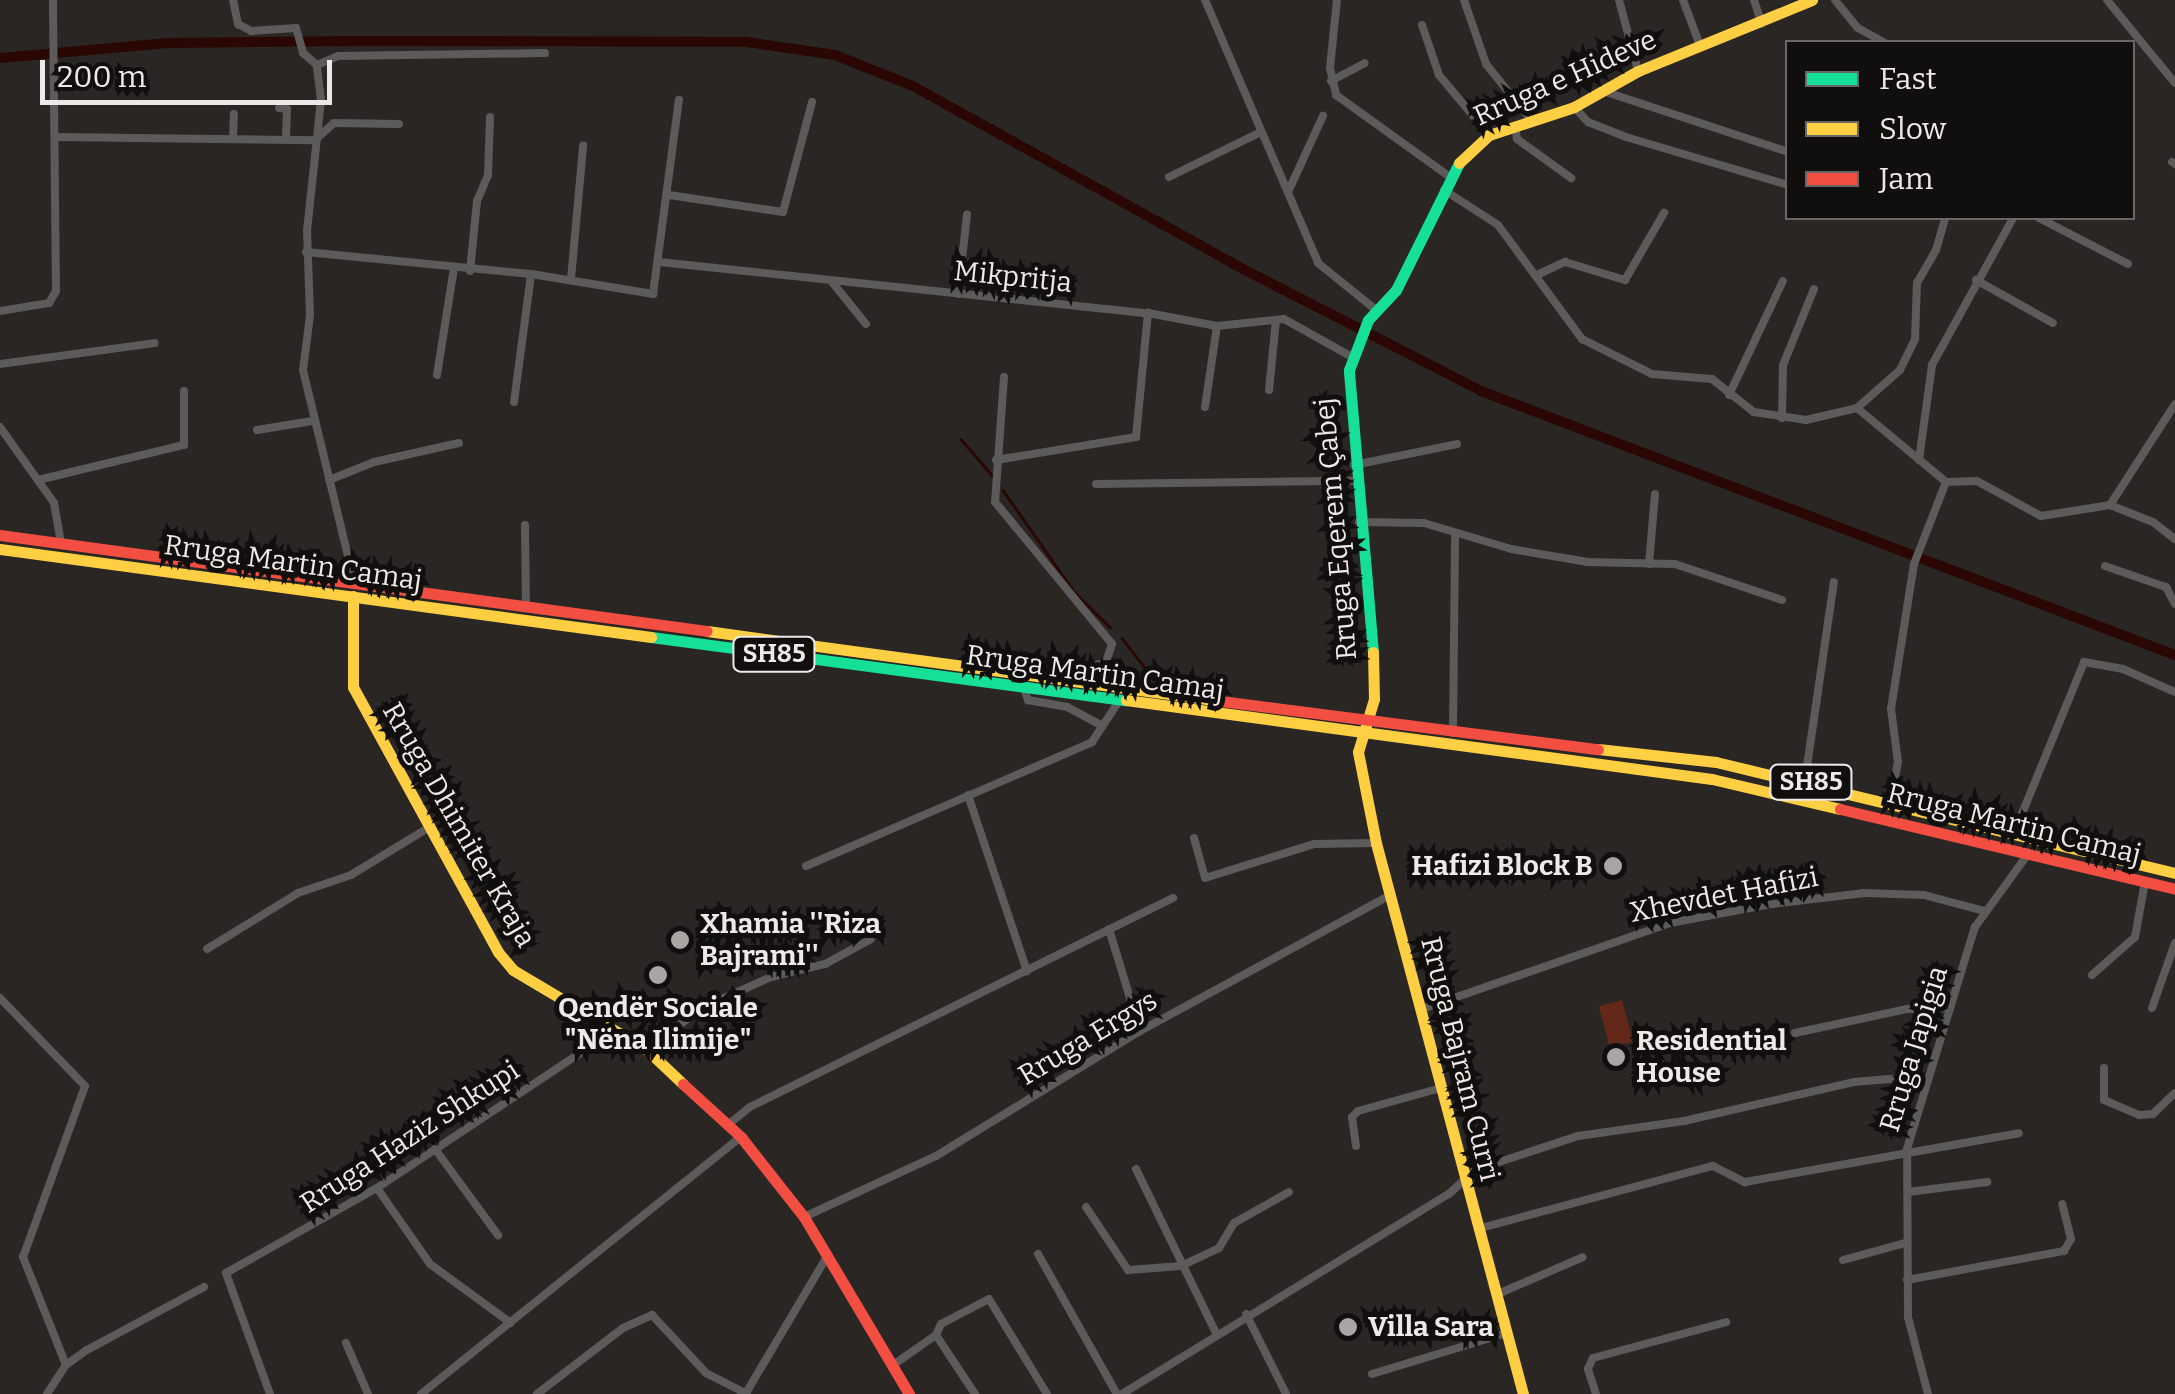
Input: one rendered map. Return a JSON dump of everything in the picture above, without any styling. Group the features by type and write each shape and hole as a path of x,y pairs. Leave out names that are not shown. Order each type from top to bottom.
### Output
{"main road":[{"name":"Rruga e Hideve","path":"1372,315 1396,290 1465,152 1489,135 1574,107 1638,72 1762,24 1812,0"},
{"name":"Rruga Eqerem Çabej","path":"1362,734 1368,719 1374,668 1347,403 1352,358 1372,315"},
{"name":"Rruga Martin Camaj","path":"0,534 1453,733 1683,757 1804,780 2175,873"},
{"name":"Rruga Martin Camaj","path":"0,549 1752,786 2175,889"},
{"name":"Rruga Dhimiter Kraja","path":"353,596 353,687 498,952 514,970 646,1050 729,1124 804,1218 910,1394"},
{"name":"Rruga Bajram Curri","path":"1362,734 1358,752 1376,843 1393,893 1464,1182 1500,1294 1523,1394"}],"street":[{"path":"0,311 54,298 58,60 54,0"},
{"path":"233,0 244,30 291,28 302,33 303,53 318,65 322,89 306,252 310,315 304,370 312,421 354,582"},
{"path":"1205,0 1322,270 1372,315"},
{"path":"1337,0 1331,82 1345,104 1450,176"},
{"path":"1464,0 1486,64 1532,121"},
{"path":"1619,0 1638,72"},
{"path":"1682,0 1701,48"},
{"path":"1754,0 1762,24"},
{"path":"1835,0 1858,28 1880,40"},
{"path":"2107,0 2175,83"},
{"path":"1422,25 1439,74 1489,135"},
{"path":"318,65 338,56 545,53"},
{"path":"1331,82 1364,63"},
{"path":"1602,91 1785,151"},
{"path":"306,252 531,274 653,294 679,100"},
{"path":"669,195 782,212 812,102"},
{"path":"1574,107 1588,122 1626,138 1785,183"},
{"path":"278,108 287,109 286,139"},
{"path":"233,139 234,114"},
{"path":"1288,192 1323,116"},
{"path":"470,271 477,201 488,174 490,117"},
{"path":"58,137 314,140 334,122 399,124"},
{"path":"1516,126 1518,139 1570,178"},
{"path":"1168,177 1261,132"},
{"path":"571,280 582,146"},
{"path":"1444,190 1486,213 1539,274 1582,339 1652,374 1697,373 1754,412 1782,418 1832,417 1857,408 1910,355 1917,282 1936,250 1944,220"},
{"path":"1539,274 1565,262 1625,280 1664,213"},
{"path":"958,294 966,214"},
{"path":"1920,460 1932,365 1960,323 1976,280 2012,220"},
{"path":"2043,220 2128,264"},
{"name":"Mikpritja","path":"659,262 1148,312 1217,326 1292,321 1352,358"},
{"path":"438,374 454,268"},
{"path":"514,402 531,274"},
{"path":"1976,280 2052,323"},
{"path":"1730,395 1782,281"},
{"path":"832,282 866,324"},
{"path":"1782,418 1784,365 1814,289"},
{"path":"996,460 1136,437 1148,312"},
{"path":"1270,390 1276,320"},
{"path":"1205,407 1217,326"},
{"path":"0,364 156,343"},
{"path":"1004,376 996,460 998,508 1112,644 1106,663 1084,667 1072,679"},
{"path":"38,480 184,444 184,391"},
{"path":"2110,505 2175,404"},
{"path":"1857,408 1946,482 1978,481 2042,516 2110,505 2153,522 2175,539"},
{"path":"257,430 312,421"},
{"path":"0,426 62,520 61,543"},
{"path":"328,480 459,442"},
{"path":"1354,466 1457,444"},
{"path":"1096,484 1354,481"},
{"path":"1890,803 1898,762 1892,701 1914,564 1946,482"},
{"path":"1650,564 1655,494"},
{"path":"1358,522 1424,523 1455,535 1588,562 1675,564 1782,600"},
{"path":"524,525 526,604"},
{"path":"1453,733 1455,535"},
{"path":"2104,566 2166,587 2175,604"},
{"path":"1804,780 1834,582"},
{"path":"2014,833 2084,662 2134,672 2175,692"},
{"path":"1024,688 1028,700 1067,707 1098,724"},
{"path":"806,866 1092,742 1098,724 1118,702"},
{"path":"968,795 1027,971"},
{"path":"207,949 298,893 351,876 428,828"},
{"path":"1194,838 1205,878 1314,844 1376,843"},
{"name":"Rruga Japigia","path":"1928,1394 1908,1317 1907,1149 1984,911 2029,852"},
{"path":"2092,974 2135,938 2145,882"},
{"name":"Rruga Ergys","path":"804,1218 936,1156 1140,1031 1393,893"},
{"name":"Xhevdet Hafizi","path":"1422,1008 1670,923 1772,904 1864,893 1924,895 1984,911"},
{"path":"729,1124 750,1106 1173,898"},
{"path":"1109,929 1140,1031"},
{"path":"646,1050 704,1007 871,940"},
{"path":"2152,1008 2175,942"},
{"path":"0,998 86,1086 23,1257 66,1366"},
{"path":"1796,1033 1907,1009 1950,1008"},
{"name":"Rruga Haziz Shkupi","path":"270,1394 226,1273 377,1188 613,1031"},
{"path":"2104,1068 2104,1100 2139,1114 2152,1114 2175,1093"},
{"path":"1038,1254 1120,1394 1464,1182 1475,1170 1578,1136 1684,1121 1854,1082 1902,1078 1927,1084"},
{"path":"1356,1146 1352,1117 1358,1111 1441,1088"},
{"path":"1480,1228 1712,1166 1744,1182 1907,1149 2019,1133"},
{"path":"420,1394 741,1137"},
{"path":"435,1150 498,1235"},
{"path":"1136,1170 1217,1335"},
{"path":"1908,1192 1987,1182"},
{"path":"377,1188 430,1264 511,1323"},
{"path":"1086,1207 1128,1270 1181,1266 1219,1248 1234,1222 1289,1192"},
{"path":"1907,1280 2064,1251 2070,1240 2062,1204"},
{"path":"1843,1260 1906,1243"},
{"path":"537,1394 623,1328 652,1316 706,1373 746,1393 828,1255"},
{"path":"1500,1294 1583,1257"},
{"path":"47,1394 66,1366 204,1287"},
{"path":"892,1365 936,1335 941,1324 988,1299 1047,1394"},
{"path":"1246,1314 1286,1394"},
{"path":"1596,1394 1588,1369 1593,1358 1726,1322"},
{"path":"1372,1374 1507,1333"},
{"path":"936,1335 974,1394"},
{"path":"346,1344 368,1394"}],"shaded area":[{"path":"1622,1000 1633,1042 1610,1048 1599,1006"}],"waterway":[{"path":"0,58 168,43 364,41 747,42 835,55 913,86 1243,269 1481,391 2175,655"},
{"path":"961,439 992,475"},
{"path":"1003,490 1075,593 1110,627"},
{"path":"1122,638 1153,678"}],"traffic: fast":[{"path":"1373,652 1349,370 1368,320 1396,290 1459,163"},
{"path":"651,637 1126,700"}],"traffic: slow":[{"path":"1459,163 1489,135 1574,107 1638,71 1812,0"},
{"path":"0,549 651,637"},
{"path":"353,596 353,687 498,952 513,970 646,1049 683,1084"},
{"path":"707,631 1213,700"},
{"path":"1373,652 1374,699 1358,752 1376,843 1523,1394"},
{"path":"1126,700 1712,779 1840,809"},
{"path":"1598,749 1716,762 2175,873"}],"traffic: jam":[{"path":"0,535 707,631"},
{"path":"1213,700 1598,749"},
{"path":"1840,809 2175,889"},
{"path":"683,1084 741,1137 804,1217 909,1394"}],"place":[{"name":"Hafizi Block B","path":"1613,866"},
{"name":"Xhamia ''Riza Bajrami''","path":"680,940"},
{"name":"Qendër Sociale \"Nëna Ilimije\"","path":"658,975"},
{"name":"Residential House","path":"1616,1057"},
{"name":"Villa Sara","path":"1348,1327"}]}
